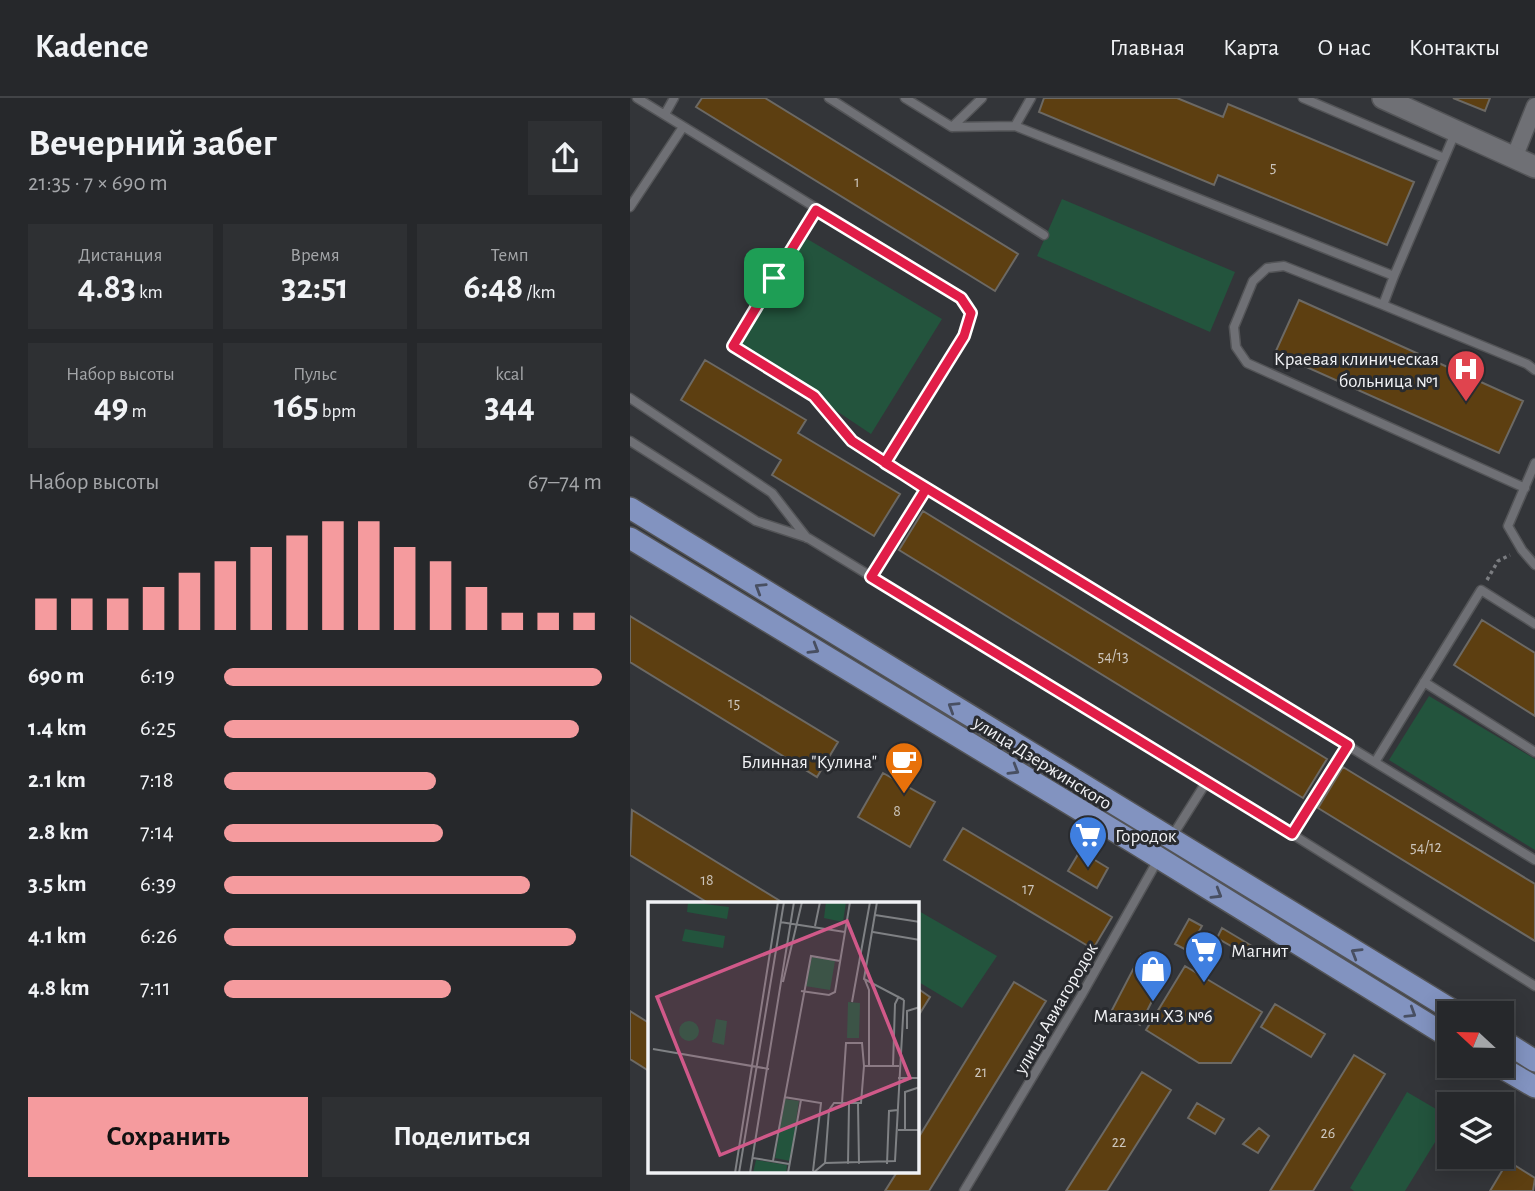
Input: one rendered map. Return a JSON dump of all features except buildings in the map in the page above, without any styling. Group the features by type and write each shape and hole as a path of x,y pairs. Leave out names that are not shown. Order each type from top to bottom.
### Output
{"main road":[{"name":"улица Дзержинского","path":"630,508 1437,1001"},
{"name":"улица Дзержинского","path":"630,538 1437,1030"},
{"path":"1514,1048 1535,1061"},
{"path":"1514,1075 1535,1087"}],"street":[{"path":"1383,98 1535,167"},
{"path":"1514,158 1535,106"}],"lane":[{"path":"637,98 961,298 971,313 964,336 885,463"},
{"path":"664,114 674,98"},
{"path":"829,98 1044,235"},
{"path":"905,98 952,127 1015,126 1394,276"},
{"path":"952,127 982,98"},
{"path":"1015,126 1031,98"},
{"path":"1303,98 1444,158"},
{"path":"630,208 683,127"},
{"path":"1383,305 1456,131"},
{"path":"816,210 733,346 814,396 852,441 885,463 1535,860"},
{"path":"1525,488 1247,363 1236,347 1234,327 1253,281 1267,268 1283,266 1527,364 1535,370"},
{"path":"630,398 772,493 808,538"},
{"path":"630,441 756,521 808,538 1207,780 1535,986"},
{"path":"1535,463 1508,526 1522,550 1535,565"},
{"path":"871,577 926,489"},
{"path":"1375,762 1481,590 1535,624"},
{"path":"1424,682 1535,752"},
{"path":"1292,834 1348,745"},
{"name":"улица Авиагородок","path":"964,1191 1207,780"}],"path":[{"path":"1481,590 1498,561 1522,550"}],"green space":[{"path":"1062,199 1235,272 1210,332 1037,256"},
{"path":"804,237 942,319 871,434 738,345"},
{"path":"1429,696 1535,759 1535,850 1389,760"},
{"path":"919,911 997,956 962,1008 919,982"},
{"path":"1407,1092 1436,1109 1437,1139 1405,1191 1354,1191 1350,1188"}],"place":[{"name":"Краевая клиническая больница №1","path":"1466,403"},
{"name":"Блинная \"Кулина\"","path":"904,795"},
{"name":"Городок","path":"1088,869"},
{"name":"Магнит","path":"1204,984"},
{"name":"Магазин ХЗ №6","path":"1153,1003"}],"route":[{"path":"774,278 733,346 814,396 852,441 885,463 926,489 871,577 1292,834 1348,745 885,463 964,336 971,313 961,298 816,210 774,278"}]}
